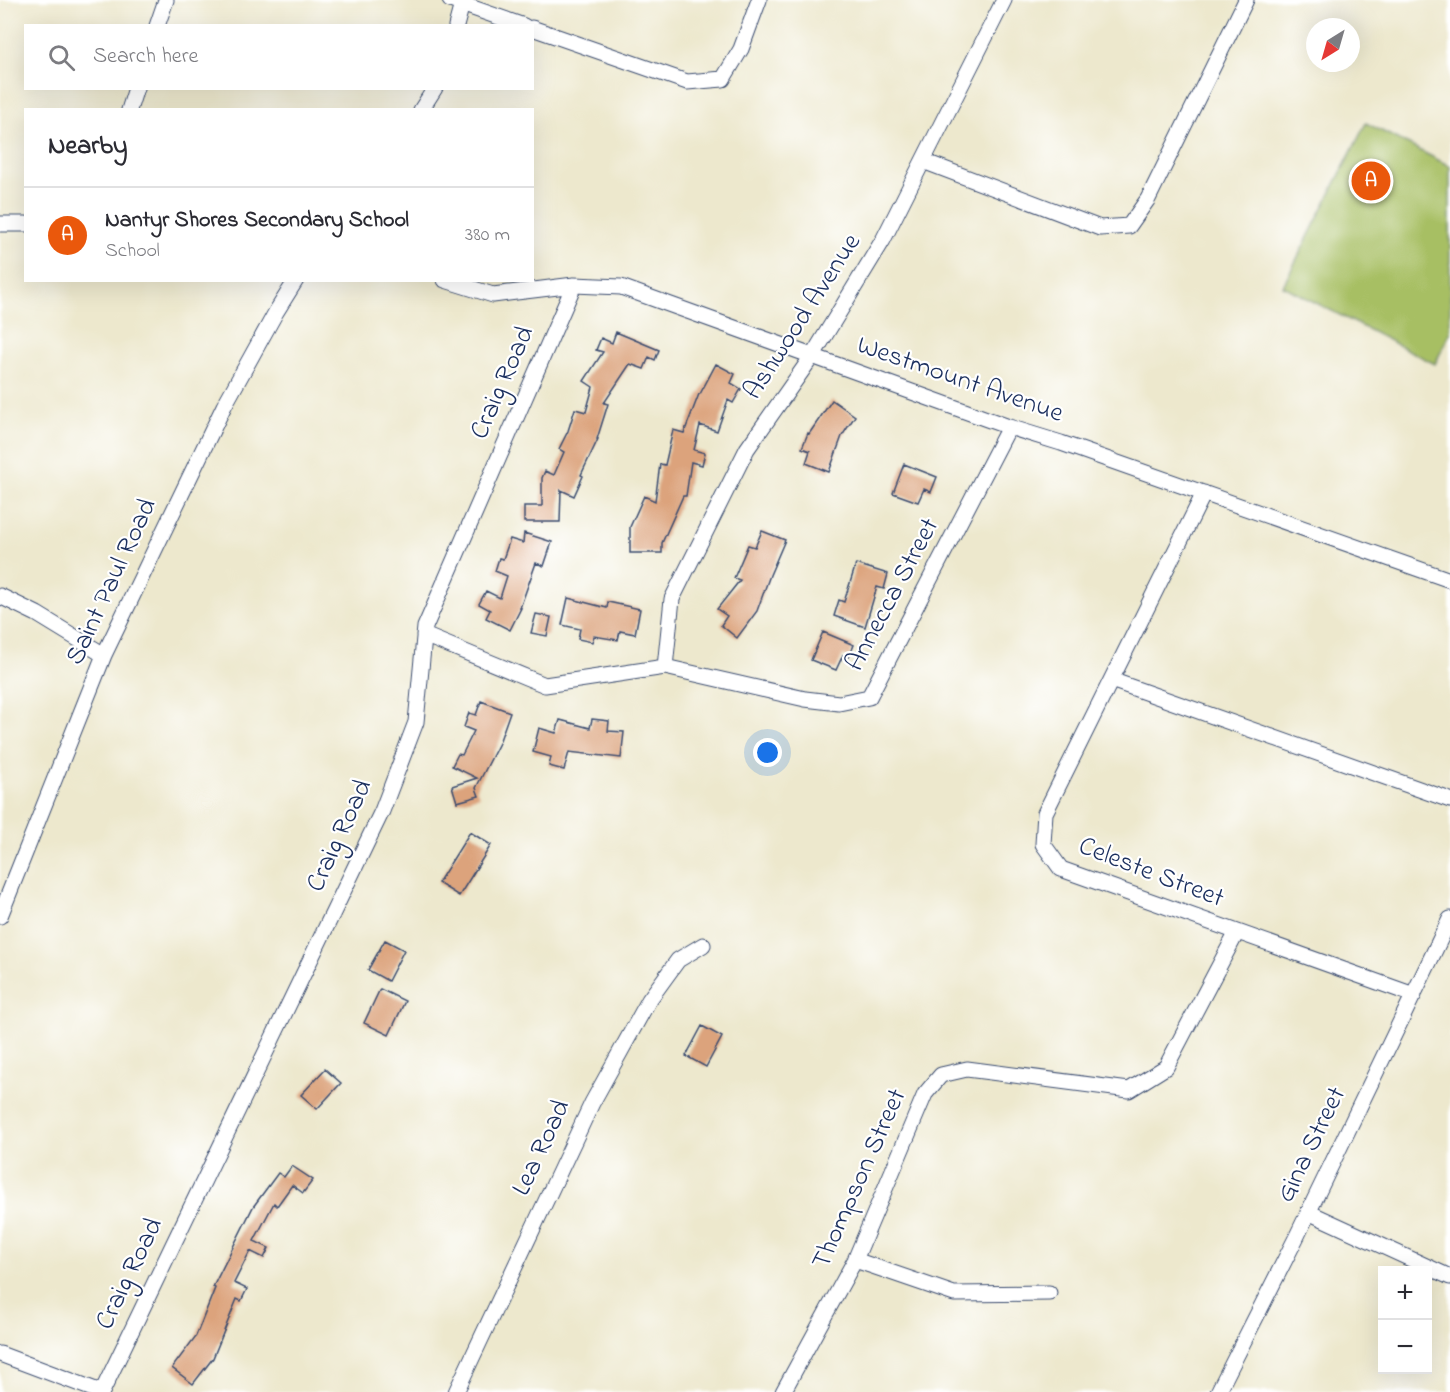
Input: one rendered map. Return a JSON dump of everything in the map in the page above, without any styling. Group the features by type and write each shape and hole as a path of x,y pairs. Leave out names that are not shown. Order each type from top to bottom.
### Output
{"street":[{"path":"159,24 166,0"},
{"path":"534,29 687,82 723,79 741,49 759,0"},
{"name":"Ashwood Avenue","path":"665,667 672,599 747,449 813,355 883,240 1004,0"},
{"path":"923,161 1100,228 1129,226 1148,199 1246,0"},
{"path":"456,24 456,2 518,24"},
{"path":"130,108 135,90"},
{"path":"422,108 434,90"},
{"path":"0,224 24,224"},
{"name":"Saint Paul Road","path":"0,916 104,655 224,406 295,282"},
{"name":"Westmount Avenue","path":"451,282 493,295 574,285 621,286 1009,427 1061,443 1450,580"},
{"name":"Craig Road","path":"101,1392 382,811 416,722 425,627 574,285"},
{"name":"Annecca Street","path":"424,635 544,685 665,667 805,699 839,703 868,697 1009,427"},
{"name":"Celeste Street","path":"1204,493 1045,813 1042,844 1061,869 1414,995"},
{"path":"0,596 37,614 104,655"},
{"path":"1111,680 1450,800"},
{"name":"Gina Street","path":"1218,1392 1450,919"},
{"name":"Thompson Street","path":"783,1392 855,1260 925,1094 941,1076 967,1069 1129,1090 1166,1067 1237,932"},
{"name":"Lea Road","path":"456,1392 592,1102 649,1000 678,960 702,945"},
{"path":"1308,1212 1450,1277"},
{"path":"855,1260 954,1294 1049,1293"},
{"path":"0,1354 101,1392"}],"green space":[{"path":"1366,123 1450,166 1450,333 1435,364 1283,286"}],"building":[{"path":"616,332 659,350 655,360 649,357 644,369 630,364 604,403 608,404 598,439 574,496 561,490 560,522 524,522 524,506 542,506 542,478 545,471 554,475 564,452 559,449 575,409 586,412 593,387 584,381 603,352 596,350 601,338 612,343"},
{"path":"716,364 735,374 731,383 741,389 733,403 728,400 717,431 700,425 694,450 705,453 702,465 691,462 686,496 683,496 662,543 662,553 630,553 630,527 644,496 655,501 660,464 665,465 673,430 684,433 699,394"},
{"path":"832,400 855,416 842,436 829,472 806,463 810,451 802,448 808,433"},
{"path":"904,464 937,477 931,492 924,489 918,502 893,493"},
{"path":"762,531 785,540 757,611 737,638 721,625 727,616 717,609 740,580 734,578 748,545 755,547"},
{"path":"524,533 552,542 544,566 536,563 521,608 510,630 486,618 490,610 479,604 486,591 500,598 507,576 495,571 499,558 503,559 510,539 523,543"},
{"path":"856,564 888,574 884,589 877,587 865,627 834,616 839,600 844,602"},
{"path":"568,598 607,608 608,602 640,609 635,634 620,631 618,640 594,636 592,642 578,639 580,629 562,625"},
{"path":"536,614 551,617 547,636 531,633"},
{"path":"823,632 854,645 849,657 843,655 836,670 811,660"},
{"path":"481,701 510,712 499,743 476,788 479,796 457,802 452,786 477,778 452,766 458,754 462,755 474,731 464,727 469,713 476,715"},
{"path":"592,719 609,721 608,731 624,732 621,758 569,752 564,770 549,766 551,757 533,752 539,728 556,733 560,720 590,728"},
{"path":"470,832 491,845 459,896 438,883"},
{"path":"385,940 404,950 388,981 368,970"},
{"path":"380,989 405,1001 389,1035 364,1023"},
{"path":"702,1026 722,1037 706,1067 686,1056"},
{"path":"325,1069 341,1083 317,1109 301,1095"},
{"path":"292,1166 313,1180 303,1193 292,1185 277,1206 274,1203 254,1241 269,1248 264,1258 250,1251 234,1283 247,1289 241,1301 237,1299 213,1358 193,1384 172,1368 196,1336 215,1288 213,1287 253,1207 278,1173 284,1177"}],"place":[{"name":"Nantyr Shores Secondary School","path":"1371,181"}]}
